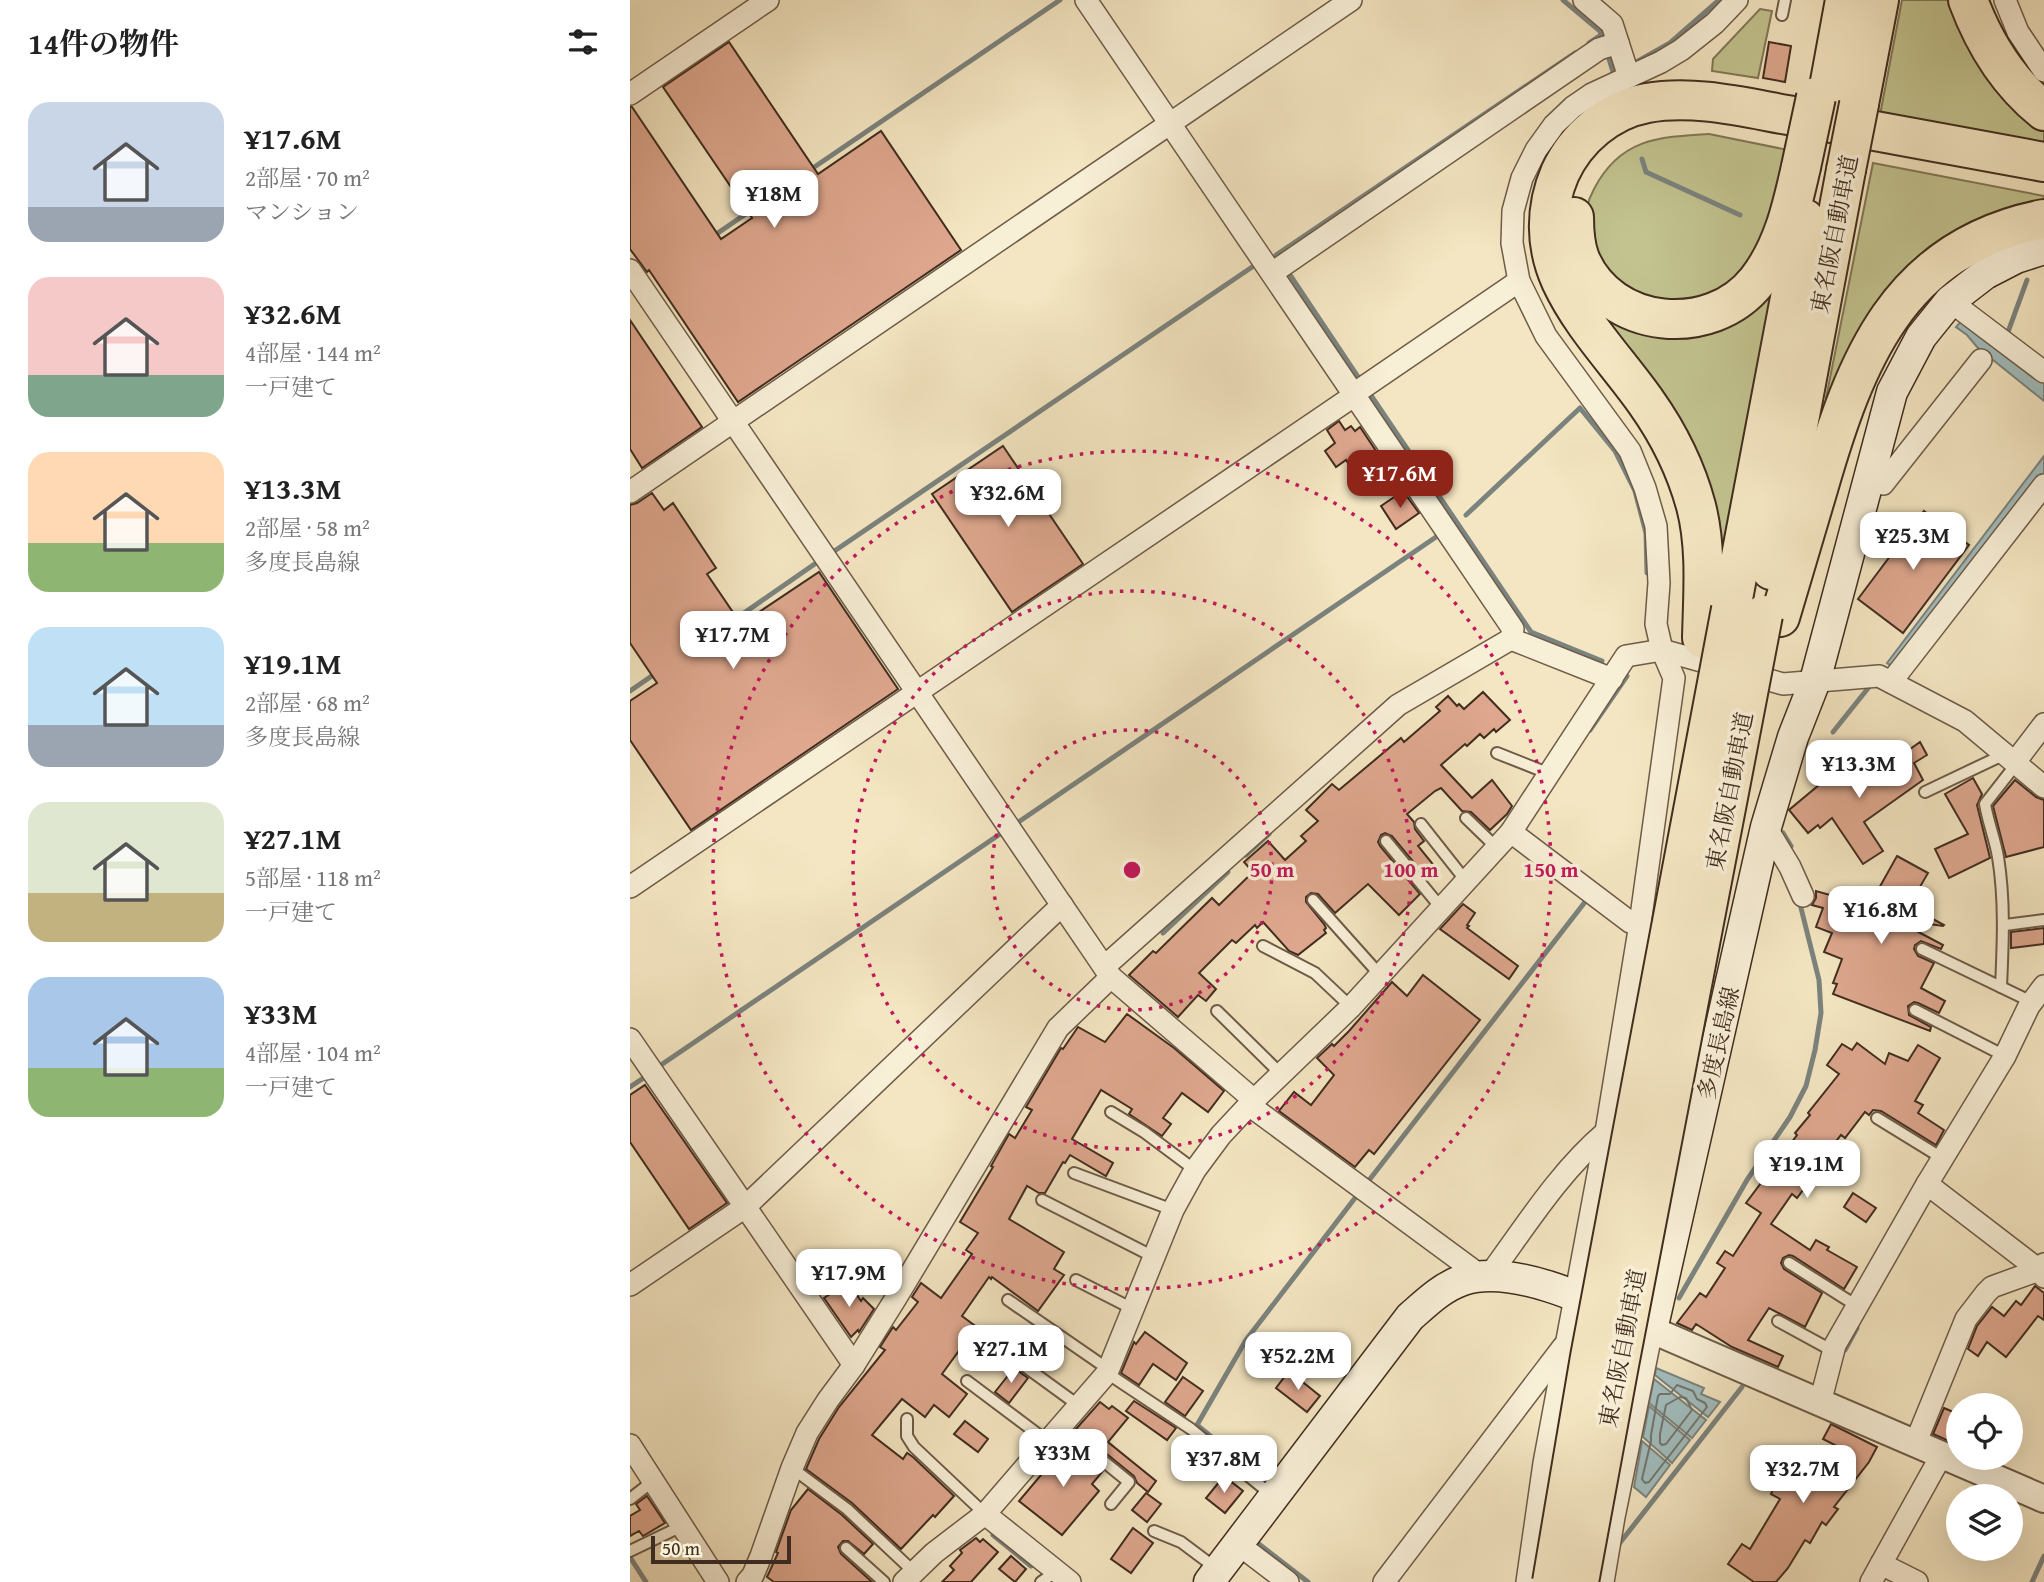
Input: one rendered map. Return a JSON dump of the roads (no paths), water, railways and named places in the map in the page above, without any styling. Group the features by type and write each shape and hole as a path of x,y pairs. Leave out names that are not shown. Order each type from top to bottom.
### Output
{"highway":[{"path":"1834,100 1835,0"},
{"path":"1845,0 1834,100 1821,168 1792,208 1781,240 1756,282 1742,296 1711,314 1676,320 1660,319 1628,309 1601,290 1580,258 1575,237 1574,218 1580,188 1596,159 1611,144 1627,134 1648,127 1669,123 1711,124 1750,129 2044,186"},
{"path":"1834,100 1879,0"},
{"path":"1969,0 1977,23 2010,78 2044,111"},
{"path":"1663,1049 1702,638 1703,589 1696,508 1684,472 1667,435 1576,310 1560,278 1550,247 1548,216 1553,190 1565,163 1582,139 1599,124 1618,112 1645,103 1674,100 1734,106 2044,162"},
{"name":"東名阪自動車道","path":"1552,1582 1590,1357 1663,1049 1758,614 1821,168"},
{"path":"1663,1049 1702,981 1761,690 1758,614 1827,455 1866,355 1904,297 1927,275 1957,253 1988,236 2022,223 2044,219"},
{"name":"東名阪自動車道","path":"1579,1582 1663,1049"}],"main road":[{"name":"多度長島線","path":"1652,1330 1766,827 1793,737 1815,681 1892,392 1921,337 1950,300 1984,274 2016,258 2044,249"},
{"path":"1214,1576 1410,1317 1452,1284 1485,1276 1528,1282 1576,1295 1652,1330"}],"street":[{"path":"630,94 768,0"},
{"path":"747,1582 761,1556 807,1433 896,1298 1058,1028 1108,972 1398,705 1511,639 1513,629 1279,267 1170,124 1086,0"},
{"path":"630,492 1351,0"},
{"path":"1527,1582 1544,1463 1606,1132 1639,933 1674,678 1662,650 1656,624 1659,583 1656,526 1645,488 1630,451 1546,336 1519,281 1513,243 1513,211 1522,178 1536,150 1573,107 1592,94 1661,62 1690,44 1737,0"},
{"path":"2005,0 2018,32 2044,71"},
{"path":"1591,3 1612,24 1611,45 1629,77"},
{"path":"1279,267 1611,45"},
{"path":"630,270 1108,972 1252,1102 1485,1276 1551,1192 1593,1143 1606,1132"},
{"path":"630,887 1519,281"},
{"path":"1950,300 2044,372"},
{"path":"1868,481 1883,484 1981,360"},
{"path":"1891,682 2044,485"},
{"path":"1511,639 1612,679"},
{"path":"909,1577 934,1553 985,1514 1107,1371 1173,1210 1195,1170 1252,1102 1351,1007 1504,840 1626,656 1662,650 1783,684 1879,676 1965,721 2044,788"},
{"path":"2012,760 2044,724"},
{"path":"1766,827 1790,867 1803,896"},
{"path":"1504,840 1630,922 1639,933 1735,965"},
{"path":"630,1284 745,1207 1062,905"},
{"path":"1820,1403 1835,1345 1942,1158 2005,1056 2038,994"},
{"path":"630,1039 854,1365"},
{"path":"1927,1184 2042,1270"},
{"path":"1915,1444 1966,1320 1992,1287 2042,1270"},
{"path":"1603,1582 1652,1330 2044,1499"},
{"path":"1384,1582 1566,1343"},
{"path":"630,1446 718,1582"},
{"path":"1917,1582 1876,1573 1941,1456"},
{"path":"985,1514 1056,1578"},
{"path":"1238,1544 1288,1582"}],"lane":[{"path":"1782,15 1785,0"},
{"path":"1497,753 1549,774"},
{"path":"1925,792 2012,760"},
{"path":"2001,987 2005,925 1998,855 1985,804 2012,760"},
{"path":"1466,818 1504,840"},
{"path":"1421,824 1466,881"},
{"path":"1387,841 1441,909"},
{"path":"1313,900 1380,975"},
{"path":"2005,925 2044,920"},
{"path":"1263,946 1315,973 1351,1007"},
{"path":"1922,949 2001,987 2038,994"},
{"path":"1915,1010 2005,1056"},
{"path":"1217,1011 1282,1073"},
{"path":"1111,1112 1144,1132 1195,1170"},
{"path":"1877,1118 1942,1158"},
{"path":"1074,1173 1173,1210"},
{"path":"1042,1200 1154,1257"},
{"path":"1788,1263 1857,1306"},
{"path":"1076,1280 1133,1308"},
{"path":"1008,1300 1191,1429 1274,1497"},
{"path":"1778,1321 1833,1351"},
{"path":"1001,1349 1078,1405"},
{"path":"967,1381 1129,1482 1111,1504"},
{"path":"907,1419 907,1436 914,1447 985,1514"},
{"path":"792,1468 847,1509 909,1577"},
{"path":"630,1499 653,1481"},
{"path":"630,1551 682,1526"},
{"path":"1154,1531 1181,1542 1214,1576"},
{"path":"846,1548 884,1582"}],"water":[{"path":"1962,320 2044,381 2044,401 1956,327"},
{"path":"2044,456 2044,473 1895,669 1887,663"},
{"path":"1656,1368 1704,1388 1701,1394 1720,1402 1708,1417 1655,1375"},
{"path":"1654,1379 1706,1420 1692,1438 1649,1403"},
{"path":"1649,1406 1690,1440 1672,1463 1643,1437"},
{"path":"1642,1441 1670,1465 1646,1497 1634,1487"}],"waterway":[{"path":"810,170 1060,0"},
{"path":"1563,0 1600,31 1601,36"},
{"path":"1633,64 1670,43 1719,0"},
{"path":"1589,43 1601,35"},
{"path":"1607,52 1614,75"},
{"path":"1280,261 1276,255 1575,53"},
{"path":"1642,159 1646,172 1740,215"},
{"path":"712,237 753,209"},
{"path":"833,552 1258,263"},
{"path":"1286,269 1362,383"},
{"path":"2008,332 2027,280"},
{"path":"1368,391 1531,632 1602,661"},
{"path":"1466,515 1580,408 1615,451 1635,491 1646,533 1647,573"},
{"path":"1017,823 1436,537"},
{"path":"731,622 819,561"},
{"path":"630,691 656,673"},
{"path":"1590,730 1627,676"},
{"path":"1833,732 1869,687"},
{"path":"658,1067 1003,832"},
{"path":"1783,833 1791,846"},
{"path":"1246,855 1269,834"},
{"path":"1163,933 1228,872"},
{"path":"1679,1298 1747,1180 1790,1117 1806,1086 1821,1013 1819,980 1799,900"},
{"path":"1370,1179 1585,902"},
{"path":"630,1087 645,1077"},
{"path":"1264,1480 1197,1425 1246,1340 1355,1198"},
{"path":"1845,1350 1857,1328"},
{"path":"1619,1544 1742,1387"},
{"path":"993,1535 1031,1566"},
{"path":"1257,1538 1255,1541 1308,1582"},
{"path":"2032,1582 2044,1556"},
{"path":"630,1557 646,1582"}]}
